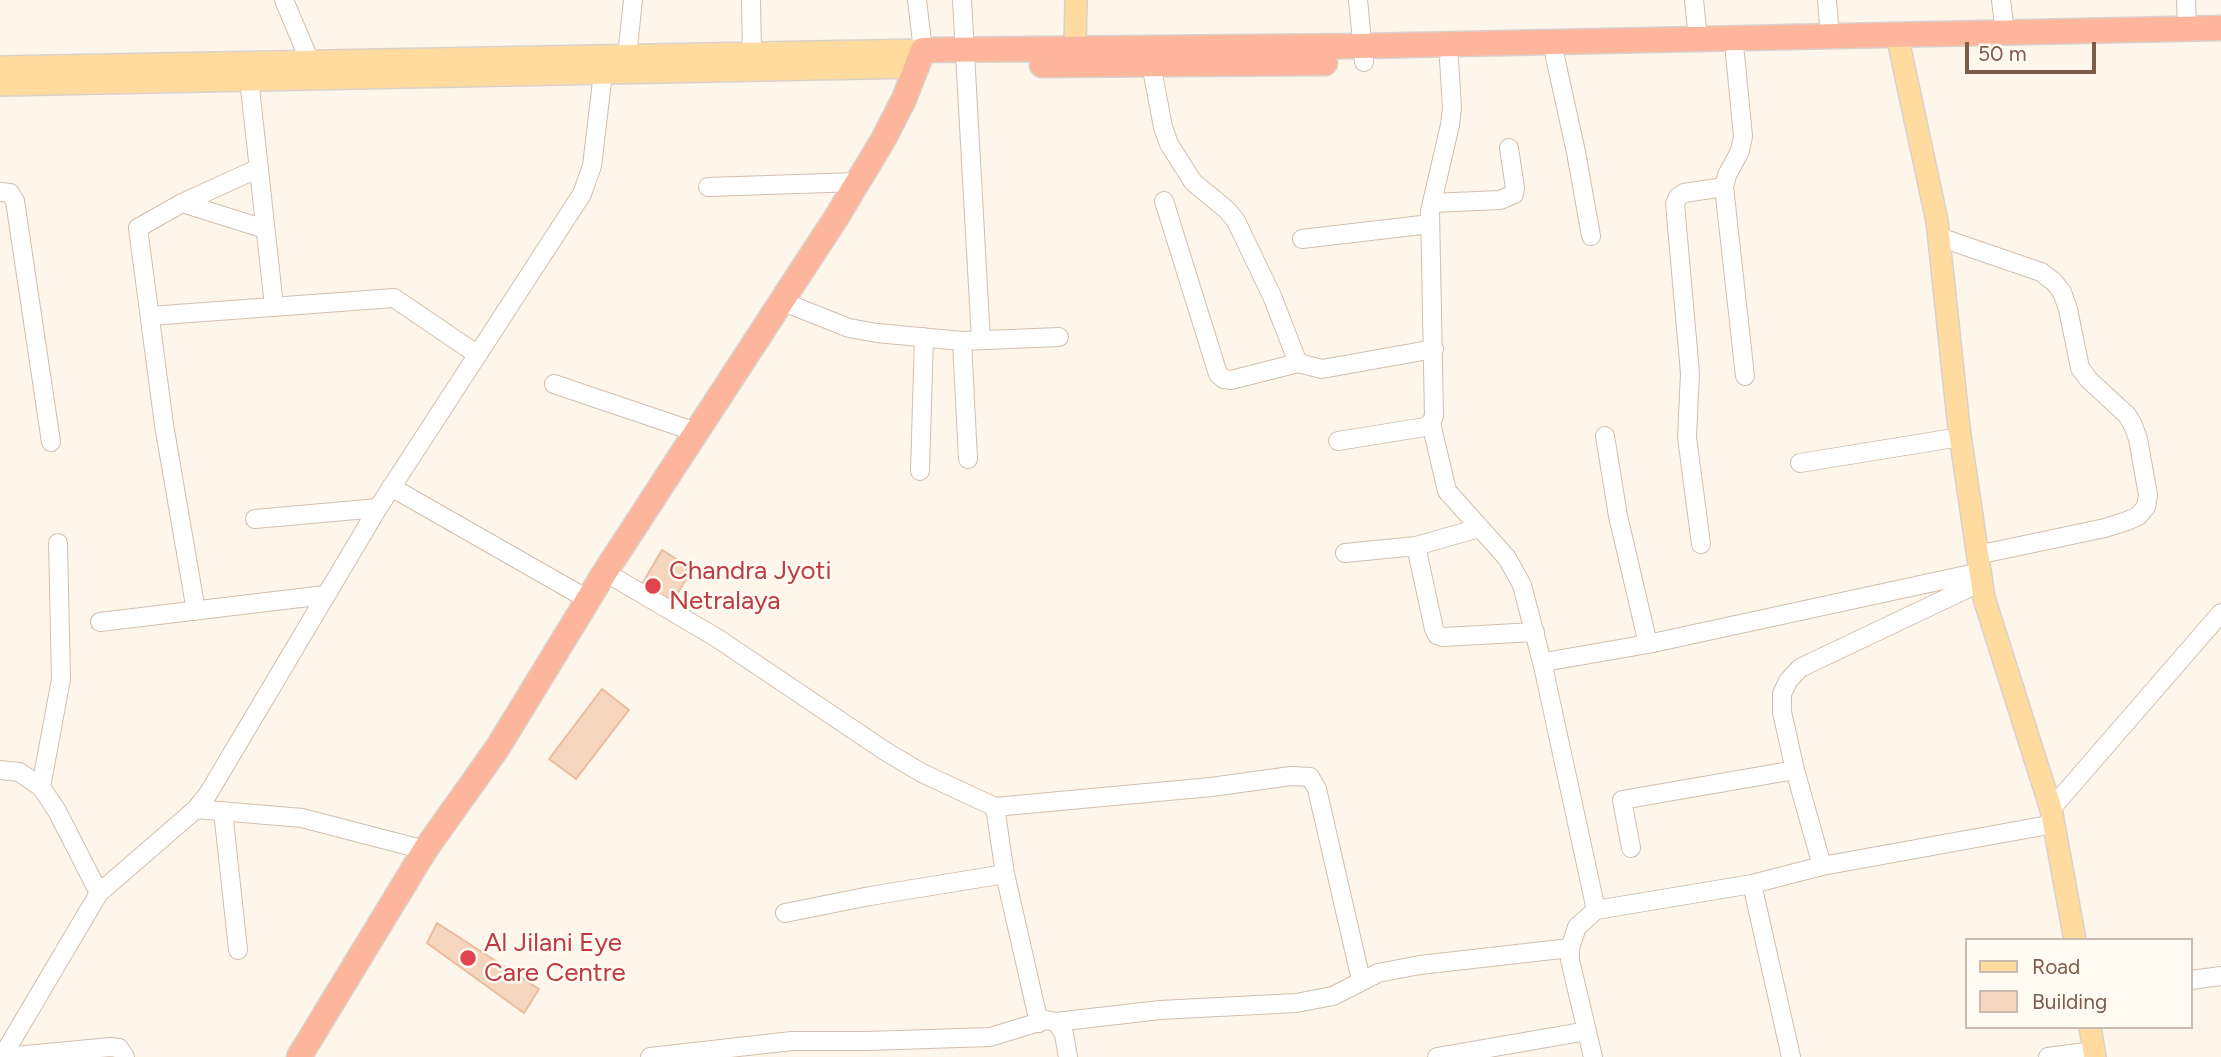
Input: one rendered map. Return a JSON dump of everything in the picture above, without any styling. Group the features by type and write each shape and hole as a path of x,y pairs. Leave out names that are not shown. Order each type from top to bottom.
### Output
{"highway":[{"path":"966,57 1075,48 1363,54 1449,60 1735,54 1898,44 2005,32 2221,28"},
{"path":"299,1057 425,850 498,747 606,572 858,182 904,99 919,58 966,57 1150,64 1698,39 1830,37 1898,44 2221,44"}],"main road":[{"path":"1075,48 1076,0"},
{"path":"1898,44 1937,221 1960,437 1984,598 2052,816 2075,938"},
{"path":"0,85 249,79 313,70 627,56 751,53 919,58"},
{"path":"0,67 603,73 919,58"},
{"path":"2090,1029 2094,1054"}],"street":[{"path":"284,0 313,70"},
{"path":"751,0 751,53"},
{"path":"917,0 919,58"},
{"path":"962,0 981,340"},
{"path":"1358,0 1363,54"},
{"path":"1693,0 1698,39"},
{"path":"1827,0 1830,37"},
{"path":"2001,0 2005,32"},
{"path":"2186,0 2187,28"},
{"path":"627,56 628,4"},
{"path":"1735,54 1743,136 1740,151 1727,175 1724,187 1745,376"},
{"path":"1555,57 1591,236"},
{"path":"1449,60 1452,108 1430,224 1434,349 1432,423 1447,491 1507,558 1522,585 1543,666 1596,910"},
{"path":"1150,64 1169,144 1193,182 1227,210 1236,221 1272,296 1298,363"},
{"path":"4,1057 99,892 196,808 208,794 391,487 582,194 592,166 603,73"},
{"path":"249,79 274,306"},
{"path":"1432,203 1500,200 1514,194 1509,148"},
{"path":"196,611 164,425 138,228 182,203 259,168"},
{"path":"708,187 858,182"},
{"path":"1701,544 1687,438 1690,373 1675,204 1678,197 1684,193 1724,187"},
{"path":"0,192 10,193 15,201 51,442"},
{"path":"1164,201 1218,374 1224,379 1231,380 1298,363 1322,369 1434,349"},
{"path":"182,203 265,229"},
{"path":"1302,239 1430,224"},
{"path":"1543,666 1550,661 1648,644 1979,570 2138,516 2146,507 2148,495 2138,439 2127,415 2080,368 2062,292 2041,272 1939,237"},
{"path":"150,316 394,298 478,355"},
{"path":"781,301 849,328 962,341 1059,338"},
{"path":"920,471 923,337"},
{"path":"962,341 968,460"},
{"path":"554,384 696,432"},
{"path":"1338,441 1426,427 1432,423"},
{"path":"1605,436 1618,516 1648,644"},
{"path":"1800,463 1960,437"},
{"path":"391,487 589,600"},
{"path":"255,519 378,508"},
{"path":"1345,552 1416,546 1479,528"},
{"path":"41,787 61,679 58,543"},
{"path":"1416,546 1437,635 1443,638 1535,632"},
{"path":"1822,866 1782,712 1782,694 1788,681 1800,668 1979,570"},
{"path":"606,572 717,638 885,751 922,773 995,807 1211,787 1291,776 1310,777 1317,789 1361,980"},
{"path":"100,622 325,594"},
{"path":"1593,1057 1570,960 1570,948 1577,927 1586,917 1596,910 1752,884 2052,816 2221,613"},
{"path":"0,770 19,772 41,787 57,811 99,892"},
{"path":"1631,848 1622,800 1795,770"},
{"path":"995,807 1005,873 1048,1022 1064,1034 1068,1057"},
{"path":"196,808 302,818 425,850"},
{"path":"223,811 238,950"},
{"path":"785,913 1005,873"},
{"path":"1752,884 1791,1057"},
{"path":"650,1057 792,1041 990,1037 1048,1022 1160,1010 1296,1003 1333,996 1378,973 1420,965 1570,948"},
{"path":"2193,980 2221,976"},
{"path":"1437,1057 1587,1031"},
{"path":"4,1057 110,1046 119,1048 125,1057"},
{"path":"2048,1057 2094,1054"}],"building":[{"path":"662,550 692,569 672,603 642,584"},
{"path":"602,689 629,710 576,779 549,759"},
{"path":"437,923 539,989 524,1013 427,943"}],"place":[{"name":"Chandra Jyoti Netralaya","path":"653,586"},
{"name":"Al Jilani Eye Care Centre","path":"468,958"}]}
